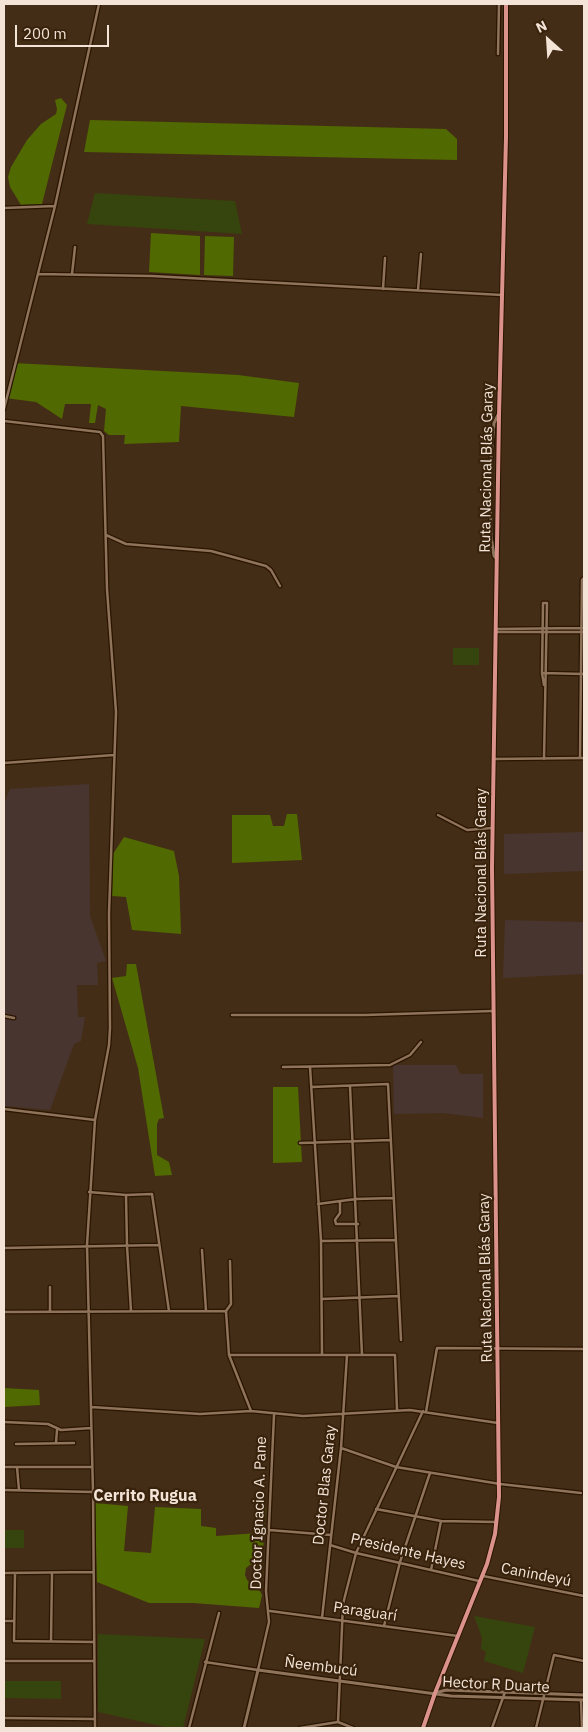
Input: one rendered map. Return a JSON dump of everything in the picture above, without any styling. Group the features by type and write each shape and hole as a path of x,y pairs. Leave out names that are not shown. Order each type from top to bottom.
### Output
{"highway":[{"name":"Ruta Nacional Blás Garay","path":"423,1728 434,1693 483,1576 497,1522 500,1484 492,828 506,4"}],"street":[{"path":"4,409 55,206 99,4"},
{"path":"498,54 499,4"},
{"path":"4,208 55,206"},
{"path":"72,274 75,247"},
{"path":"418,290 421,254"},
{"path":"383,288 385,258"},
{"path":"38,274 243,280 502,295"},
{"path":"496,558 494,556 491,536 490,469 494,423 499,415"},
{"path":"4,421 102,434 106,488 106,536 116,712 110,911 110,1045 95,1120 87,1247 93,1492 95,1728"},
{"path":"106,536 126,544 211,551 266,566 271,570 280,586"},
{"path":"580,758 583,674 582,580 584,578"},
{"path":"544,685 542,673 543,603 547,603 544,759"},
{"path":"496,630 582,630"},
{"path":"542,673 583,674"},
{"path":"4,763 114,755"},
{"path":"493,759 584,758"},
{"path":"438,815 467,830 492,828"},
{"path":"232,1015 365,1015 493,1010"},
{"path":"4,1016 14,1018"},
{"path":"284,1067 390,1065 410,1055 422,1042"},
{"path":"310,1067 321,1241 322,1354"},
{"path":"312,1087 388,1084 401,1340"},
{"path":"350,1086 358,1224 362,1355"},
{"path":"4,1110 95,1120"},
{"path":"300,1143 392,1140"},
{"path":"89,1192 126,1195 152,1194 169,1311"},
{"path":"126,1195 126,1246 131,1311"},
{"path":"318,1204 356,1199 394,1198"},
{"path":"340,1202 340,1213 335,1220 336,1224 358,1224"},
{"path":"321,1241 396,1240"},
{"path":"4,1248 159,1245"},
{"path":"202,1250 206,1311"},
{"path":"230,1261 231,1304 226,1311 229,1355 251,1411"},
{"path":"50,1287 50,1311"},
{"path":"322,1298 399,1296"},
{"path":"4,1312 226,1311"},
{"path":"338,1722 341,1681 341,1620 343,1604 356,1553 396,1466 425,1412 437,1348 584,1349"},
{"path":"229,1355 395,1355 398,1410"},
{"name":"Doctor Blas Garay","path":"322,1618 341,1448 347,1355"},
{"path":"91,1407 200,1414 251,1411 274,1415 344,1415 398,1410 499,1423"},
{"name":"Doctor Ignacio A. Pane","path":"258,1670 270,1611 266,1591 274,1415"},
{"path":"4,1422 48,1424 57,1429 91,1428"},
{"path":"56,1443 57,1429"},
{"path":"16,1444 74,1444"},
{"path":"341,1448 396,1466 430,1473 500,1484 581,1493"},
{"path":"4,1467 92,1467"},
{"path":"17,1467 19,1490"},
{"path":"384,1626 400,1562 430,1473"},
{"path":"4,1490 93,1492"},
{"path":"376,1509 441,1521 497,1522"},
{"path":"431,1570 441,1521"},
{"path":"269,1530 331,1535"},
{"name":"Presidente Hayes","path":"330,1545 356,1553 481,1581"},
{"path":"15,1572 14,1641 94,1642"},
{"path":"4,1573 93,1572"},
{"path":"50,1641 52,1573"},
{"name":"Canindeyú","path":"483,1576 584,1596"},
{"name":"Paraguarí","path":"270,1611 458,1636"},
{"path":"189,1728 219,1613"},
{"path":"4,1621 14,1621"},
{"path":"536,1728 541,1699 554,1655 584,1661"},
{"path":"4,1662 94,1661"},
{"name":"Ñeembucú","path":"205,1662 434,1693"},
{"path":"244,1728 258,1670"},
{"name":"Hector R Duarte","path":"434,1693 446,1690 584,1695"},
{"path":"492,1728 505,1692"},
{"name":"Hector R Duarte","path":"434,1693 450,1696 582,1700"},
{"path":"582,1700 582,1728"},
{"path":"4,1718 94,1719"},
{"path":"300,1728 338,1722 353,1728"}],"shaded area":[{"path":"89,784 90,916 106,961 97,963 98,985 77,985 78,1017 85,1017 81,1041 74,1044 50,1110 4,1106 4,803 10,789"},
{"path":"584,832 584,871 504,874 504,834"},
{"path":"505,920 584,922 584,974 503,978"},
{"path":"393,1065 456,1065 460,1074 483,1074 483,1118 443,1113 394,1114"}],"green space":[{"path":"61,98 67,105 42,204 21,205 10,187 8,177 11,167 27,140 41,124 56,114 55,100"},
{"path":"90,120 446,129 457,139 457,160 84,152"},
{"path":"95,193 235,201 242,234 87,224"},
{"path":"151,233 200,236 200,275 149,272"},
{"path":"205,236 234,237 233,276 204,275"},
{"path":"14,363 238,375 299,383 294,417 181,406 179,442 124,444 125,435 109,435 104,431 106,409 98,405 95,423 89,423 91,404 65,404 62,419 36,402 5,398"},
{"path":"453,648 479,648 479,665 453,665"},
{"path":"287,814 297,814 302,860 232,863 232,815 270,815 273,826 284,826"},
{"path":"124,837 174,851 179,876 181,934 132,930 126,897 112,896 113,854"},
{"path":"127,964 136,964 164,1118 159,1119 157,1124 157,1155 169,1162 172,1175 155,1176 138,1068 112,978 126,976"},
{"path":"273,1087 298,1087 302,1162 273,1163"},
{"path":"4,1388 39,1390 40,1405 4,1407"},
{"path":"95,1503 128,1506 124,1551 151,1553 155,1507 201,1509 201,1526 216,1528 216,1536 258,1533 260,1506 266,1506 261,1582 258,1585 256,1583 258,1571 251,1564 246,1568 245,1575 247,1580 262,1595 259,1608 193,1603 149,1603 97,1582"},
{"path":"4,1530 24,1530 24,1548 4,1548"},
{"path":"474,1616 535,1627 523,1673 484,1661 486,1652 481,1649 482,1638"},
{"path":"98,1634 205,1639 183,1728 170,1728 98,1712"},
{"path":"4,1681 61,1681 61,1699 4,1698"}],"district":[{"name":"Cerrito Rugua","path":"145,1496"}]}
